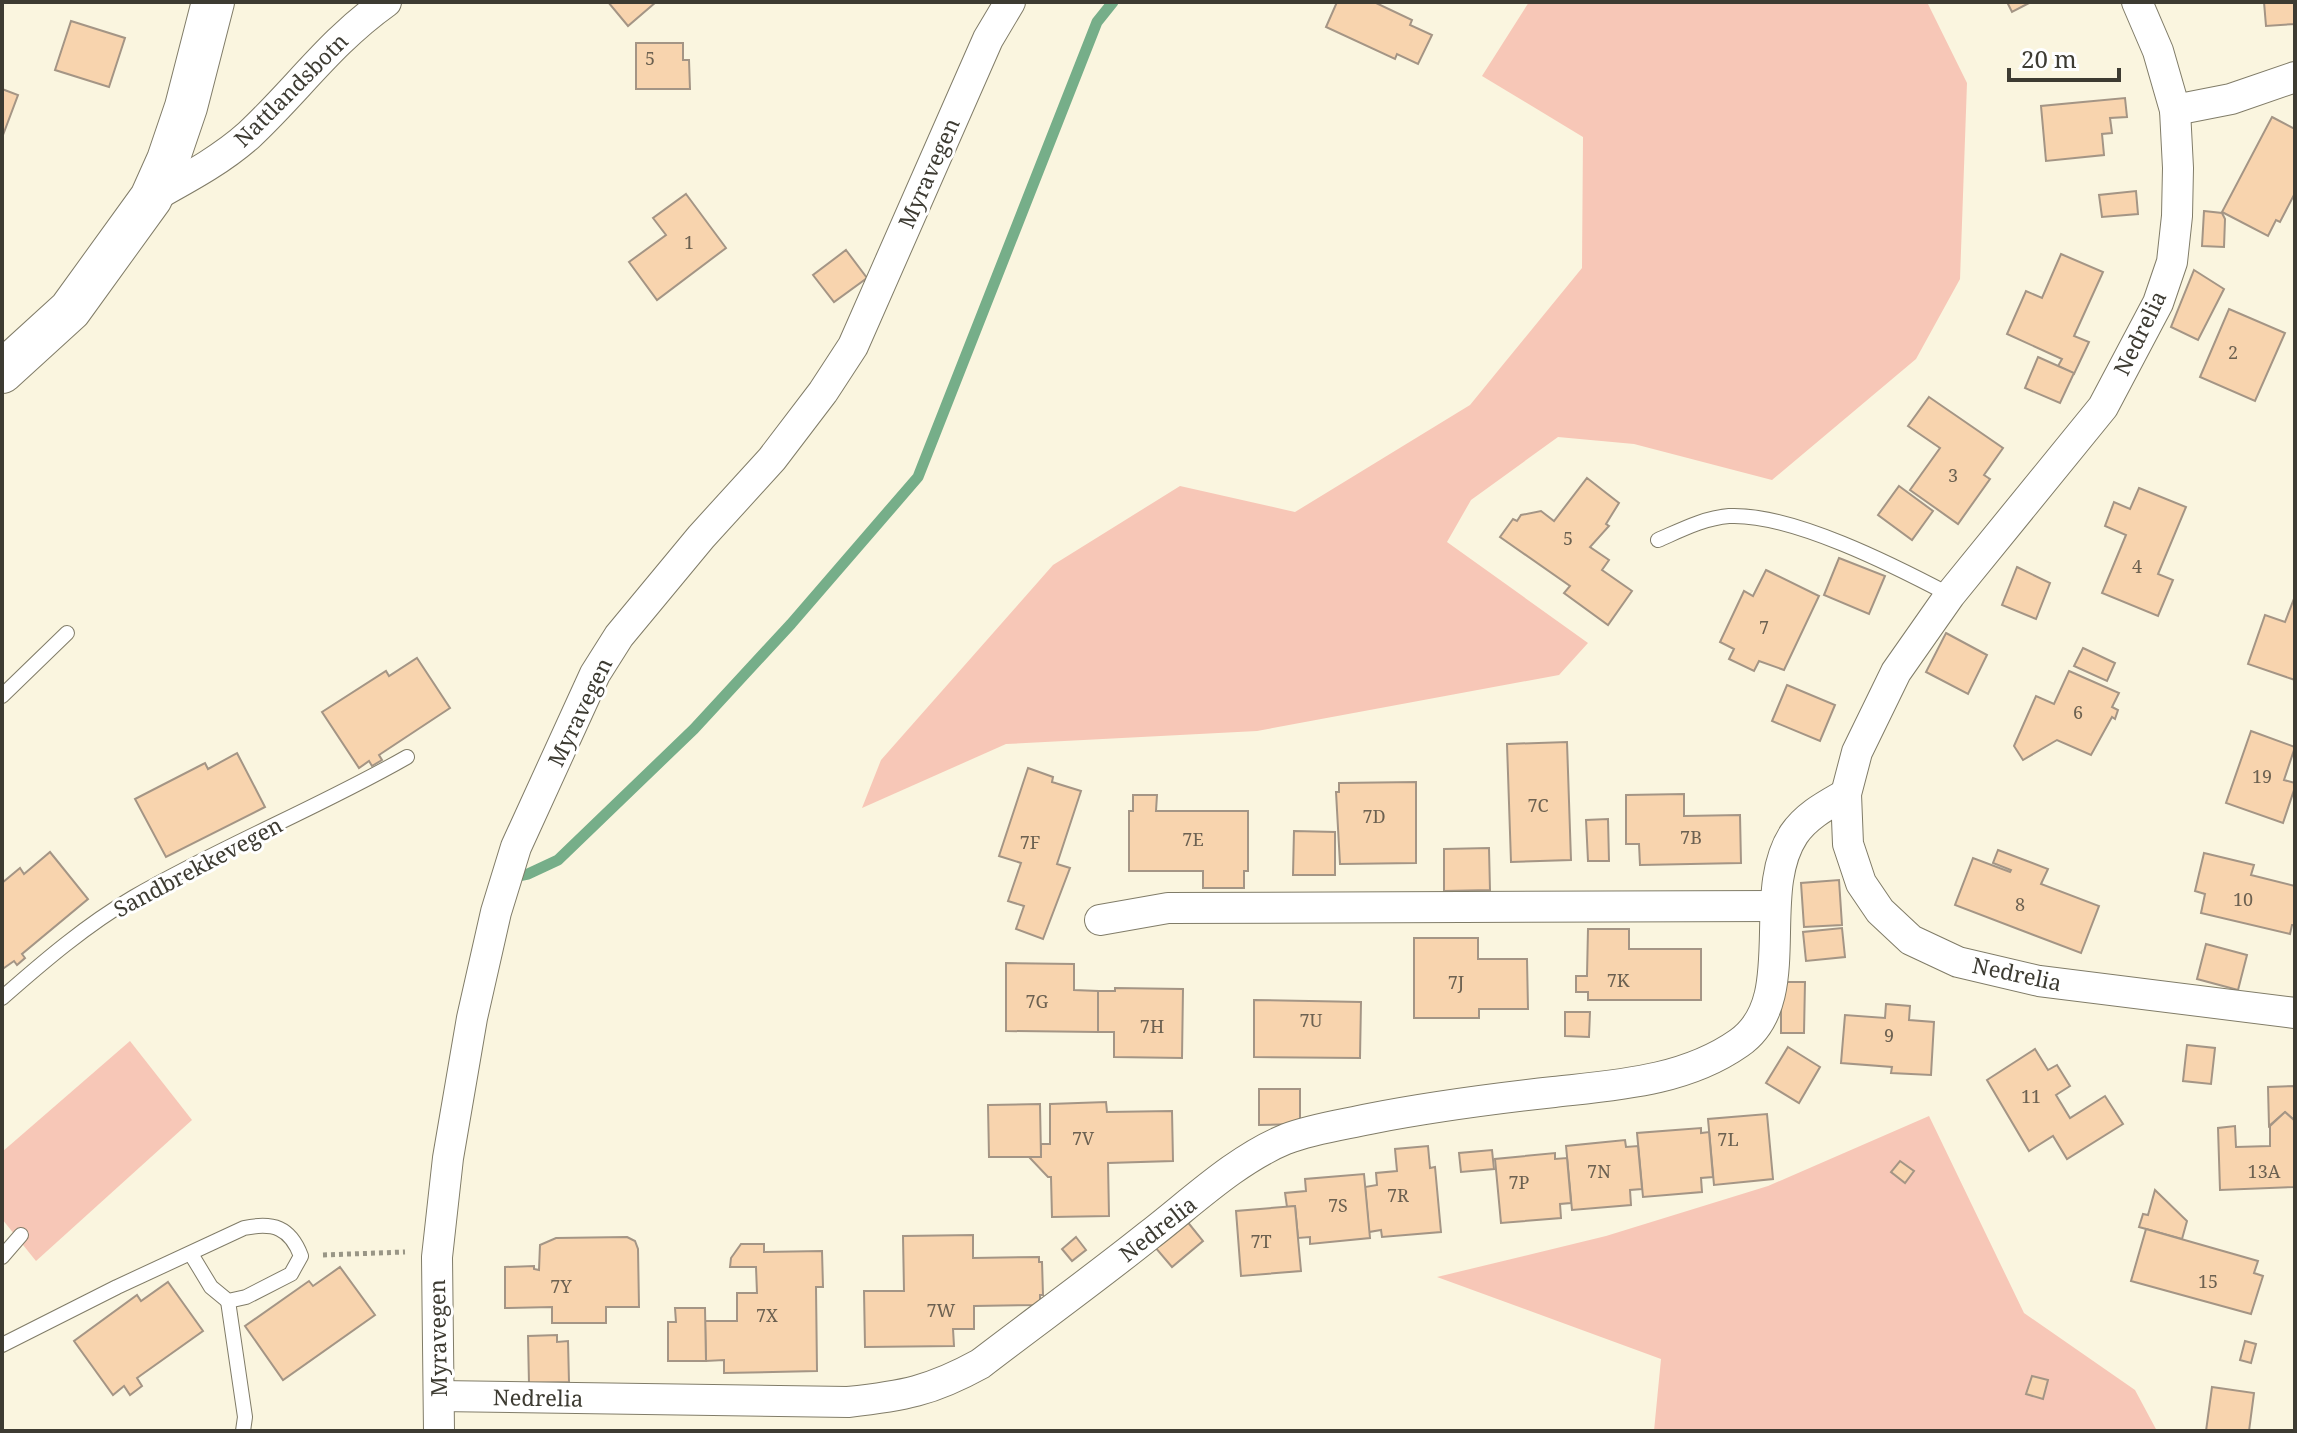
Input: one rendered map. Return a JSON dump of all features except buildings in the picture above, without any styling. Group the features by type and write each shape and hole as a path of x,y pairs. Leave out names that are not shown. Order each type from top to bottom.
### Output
{"street":[{"path":"2,372 70,310 151,198 186,107 213,2"},
{"name":"Nattlandsbotn","path":"151,198 218,160 249,134 331,47 386,2"},
{"name":"Myravegen","path":"439,1431 437,1257 448,1158 472,1018 496,912 516,847 595,674 619,636 701,537 772,459 823,392 853,346 988,39 1010,2"},
{"name":"Nedrelia","path":"2137,2 2158,51 2175,110 2177,216 2172,262 2158,303 2103,407 1950,595 1896,672 1857,752 1846,794 1848,844 1861,883 1880,911 1911,940 1958,962 2039,981 2295,1013"},
{"path":"2175,110 2231,99 2295,77"},
{"name":"Nedrelia","path":"439,1396 848,1402 901,1397 946,1383 980,1364 1224,1177 1287,1139 1325,1128 1468,1101 1622,1084 1673,1074 1715,1058 1742,1041 1762,1018 1774,976 1774,906 1793,836 1809,817 1846,794"},
{"path":"1100,920 1168,908 1774,906"}],"lane":[{"path":"1658,540 1705,520 1728,516 1778,522 1884,560 1950,595"},
{"path":"2,696 67,633"},
{"name":"Sandbrekkevegen","path":"2,998 79,934 132,898 351,789 407,757"},
{"path":"2,1345 244,1228 267,1223 295,1239 301,1256 291,1274 246,1297 228,1301"},
{"path":"2,1257 21,1235"},
{"path":"191,1254 211,1287 228,1301 245,1417 243,1431"}],"path":[{"path":"301,1256 413,1252 437,1257"}],"shaded area":[{"path":"1529,2 1927,2 1967,83 1960,279 1916,359 1772,480 1634,444 1558,437 1471,500 1447,542 1588,643 1559,675 1257,731 1006,744 862,808 881,760 1053,565 1180,486 1295,512 1470,405 1582,268 1583,137 1482,76"},
{"path":"130,1041 192,1120 36,1261 2,1219 2,1152"},
{"path":"1929,1116 2024,1313 2135,1390 2157,1431 1654,1431 1661,1359 1437,1277 1606,1236 1768,1186"}],"waterway":[{"path":"518,876 558,860 694,729 791,624 918,477 1097,22 1113,2"}]}
